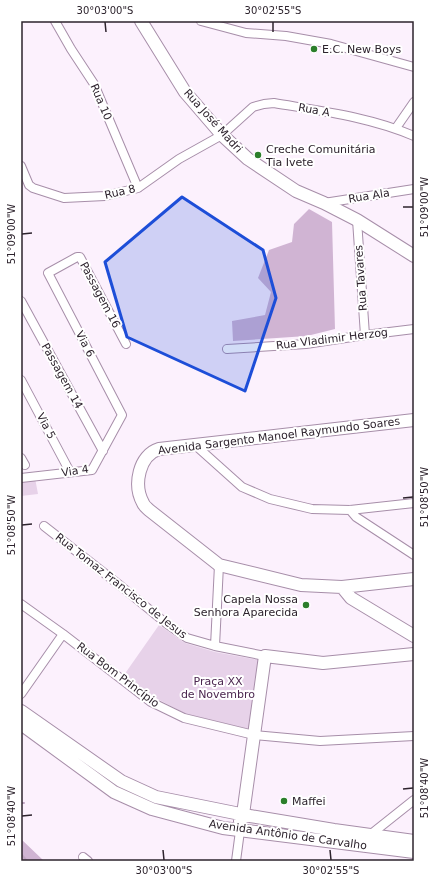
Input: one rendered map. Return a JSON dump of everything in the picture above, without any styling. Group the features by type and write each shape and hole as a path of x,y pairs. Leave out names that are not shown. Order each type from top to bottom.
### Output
{"street":[{"name":"Rua 10","path":"55,21 94,84 138,188"},
{"name":"Rua José Madri","path":"141,21 185,92 222,135 248,159 296,192 324,202 411,252"},
{"path":"201,21 246,33 286,36 331,44 414,68"},
{"path":"396,128 414,102"},
{"name":"Rua A","path":"222,135 253,107 264,104 274,104 333,113 396,128 414,136"},
{"name":"Rua 8","path":"21,166 29,185 33,188 64,198 105,196 138,188 180,159 222,135"},
{"name":"Rua Ala","path":"324,202 414,189"},
{"name":"Rua Tavares","path":"357,220 365,335"},
{"name":"Passagem 16","path":"48,272 77,257 80,257 126,344"},
{"name":"Via 6","path":"48,272 122,415"},
{"name":"Passagem 14","path":"21,301 103,451"},
{"name":"Rua Vladimir Herzog","path":"227,349 306,344 414,329"},
{"name":"Via 5","path":"21,380 70,472"},
{"name":"Via 4","path":"21,478 92,470 122,415"},
{"name":"Avenida Sargento Manoel Raymundo Soares","path":"219,565 149,510 143,503 138,486 139,480 144,461 153,451 194,444 414,420"},
{"path":"194,444 242,487 270,499 312,509 350,510 414,503"},
{"path":"350,510 356,517 414,555"},
{"name":"Rua Tomaz Francisco de Jesus","path":"44,526 167,624 187,638 215,646 265,656 323,663 414,654"},
{"path":"215,646 219,565 301,585 342,587 414,579"},
{"path":"342,587 351,598 414,636"},
{"name":"Rua Bom Princípio","path":"21,604 63,634 151,702 184,718 254,735 320,741 414,736"},
{"path":"21,694 63,634"},
{"path":"224,828 238,824 243,815 265,656"},
{"name":"Avenida Antônio de Carvalho","path":"21,711 121,781 156,797 243,815 414,841"},
{"name":"Avenida Antônio de Carvalho","path":"21,724 114,792 152,809 240,831 414,852"},
{"path":"370,835 414,800"},
{"path":"236,861 240,831 246,820 261,818"}],"highlighted area":[{"path":"182,197 263,250 276,298 245,391 127,337 105,262"}],"green space":[{"path":"35,478 38,494 21,496 21,481"},
{"name":"Praça XX de Novembro","path":"159,625 185,643 215,652 259,660 249,729 186,714 148,694 124,675"}],"shaded area":[{"path":"309,209 332,222 335,329 307,336 233,341 232,321 265,315 271,292 258,278 269,250 292,242 294,224"},
{"path":"21,839 44,861 21,861"}],"waterway":[{"path":"21,854 27,861"}],"place":[{"name":"E.C. New Boys","path":"314,49"},
{"name":"Creche Comunitária Tia Ivete","path":"258,155"},
{"name":"Capela Nossa Senhora Aparecida","path":"306,605"},
{"name":"Maffei","path":"284,801"}]}
